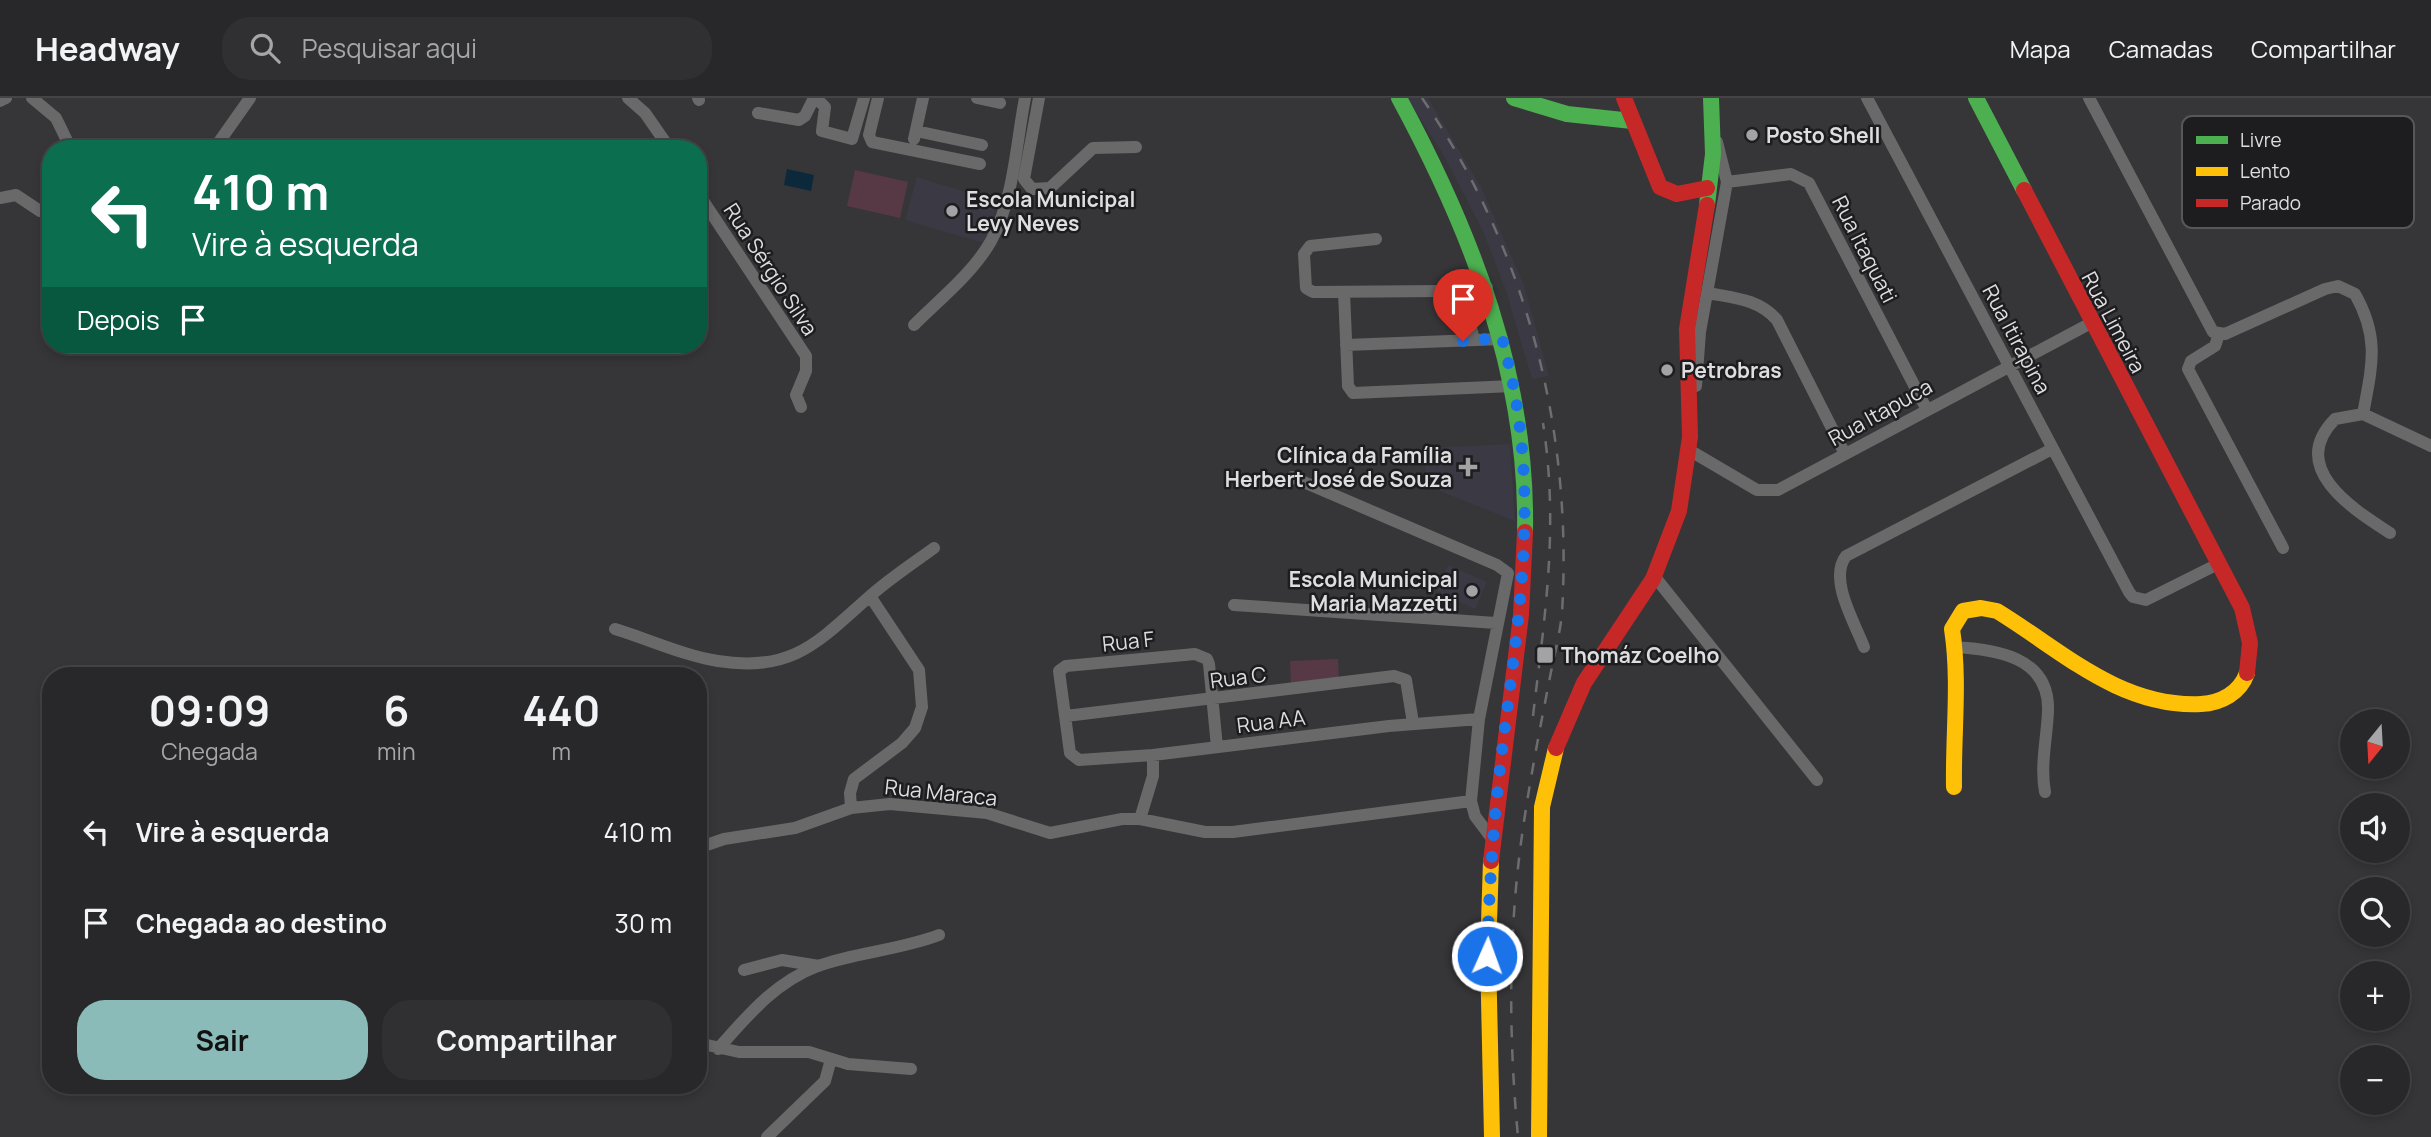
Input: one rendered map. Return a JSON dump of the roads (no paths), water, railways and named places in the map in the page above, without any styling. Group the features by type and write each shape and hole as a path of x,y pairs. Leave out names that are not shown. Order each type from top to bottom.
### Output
{"main road":[{"path":"1399,98 1456,206 1487,288 1513,386 1524,464 1524,583 1493,840 1487,956 1492,1137"},
{"path":"1514,98 1567,114 1633,121"},
{"path":"1625,98 1660,187 1677,194 1707,188"},
{"name":"Rua Limeira","path":"1953,647 1952,629 1958,615 1972,608 1997,611 2103,681 2146,698 2185,705 2222,700 2234,693 2245,679 2251,646 2242,608 2220,563 2091,323 1976,98"},
{"path":"1539,1137 1542,807 1549,773 1570,709 1655,577 1670,540 1683,492 1690,421 1687,331 1707,188 1715,101"},
{"path":"1953,647 1958,666 1952,726 1954,787"}],"street":[{"path":"0,101 6,98"},
{"path":"32,98 56,118 67,140"},
{"path":"220,140 250,98"},
{"path":"628,98 645,113 664,140"},
{"path":"758,113 799,120 805,116 815,98 825,107 822,131 852,139 856,136 864,98"},
{"path":"878,98 871,140 980,164"},
{"path":"912,150 923,98"},
{"path":"978,98 1000,103"},
{"path":"914,326 977,261 990,242 1004,205 1025,98"},
{"path":"1039,98 1024,179 1032,189 1041,191 1050,188 1093,148 1136,147"},
{"name":"Rua Itirapina","path":"1867,98 2125,587 2133,597 2151,598 2220,563"},
{"path":"2089,98 2209,327 2219,334"},
{"path":"916,131 982,145"},
{"path":"1690,421 1727,181 1722,154 1713,132"},
{"name":"Rua Itaquati","path":"1727,181 1791,174 1809,183 1926,408"},
{"path":"0,198 16,195 42,211"},
{"name":"Rua Sérgio Silva","path":"707,207 806,356 808,366 796,395 801,407"},
{"path":"1376,239 1314,244 1306,250 1306,288 1313,292 1440,291"},
{"path":"1474,340 1465,303 1473,293 1487,288"},
{"path":"2283,548 2188,369 2191,361 2215,346 2219,334 2325,289 2348,289 2355,294 2368,318 2374,348 2363,414"},
{"path":"1344,292 1348,386 1353,393 1513,386"},
{"path":"1708,293 1744,300 1769,310 1777,320 1845,454"},
{"name":"Rua Itapuca","path":"1689,450 1750,487 1768,492 1778,490 1926,408 2091,323"},
{"path":"1346,345 1502,338"},
{"path":"2390,533 2336,494 2320,462 2321,438 2335,419 2363,414 2431,446"},
{"path":"1864,647 1840,583 1839,571 1846,556 2052,449"},
{"path":"1292,477 1504,568 1508,580 1496,623 1479,719 1471,801 1475,816 1493,840"},
{"path":"615,629 721,662 773,660 812,648 870,596 934,548"},
{"path":"1655,577 1816,780"},
{"path":"851,808 850,793 854,779 902,743 915,728 922,707 919,670 870,596"},
{"path":"1234,605 1496,623"},
{"path":"1953,647 2011,654 2026,664 2043,683 2048,708 2043,767 2045,792"},
{"name":"Rua F","path":"1066,716 1059,671 1066,666 1195,654 1207,659 1209,664 1213,700"},
{"name":"Rua C","path":"1066,716 1394,676 1406,680 1409,687 1413,723"},
{"path":"1213,700 1217,747"},
{"name":"Rua AA","path":"1066,716 1070,752 1073,758 1087,761 1413,723 1479,719"},
{"path":"1140,819 1153,776 1153,755"},
{"name":"Rua Maraca","path":"707,845 724,839 795,828 851,808 890,804 971,811 1050,833 1111,820 1140,819 1193,831 1233,832 1471,801"},
{"path":"718,1049 774,991 819,966 897,950 939,935"},
{"path":"744,970 782,960 819,966"},
{"path":"707,1046 770,1054 809,1052 862,1066 911,1069"},
{"path":"767,1137 825,1081 831,1059"}],"water":[{"path":"787,169 814,175 811,191 784,185"}],"railway":[{"path":"1422,98 1459,157 1490,217 1515,280 1536,344 1560,476 1562,613 1525,815 1515,895 1511,1016 1518,1137"},
{"path":"1533,716 1546,606 1550,535 1548,461 1543,423"}],"place":[{"name":"Posto Shell","path":"1752,135"},
{"name":"Escola Municipal Levy Neves","path":"952,211"},
{"name":"Petrobras","path":"1667,370"},
{"name":"Clínica da Família Herbert José de Souza","path":"1468,467"},
{"name":"Escola Municipal Maria Mazzetti","path":"1472,591"},
{"name":"Thomáz Coelho","path":"1545,655"}]}
